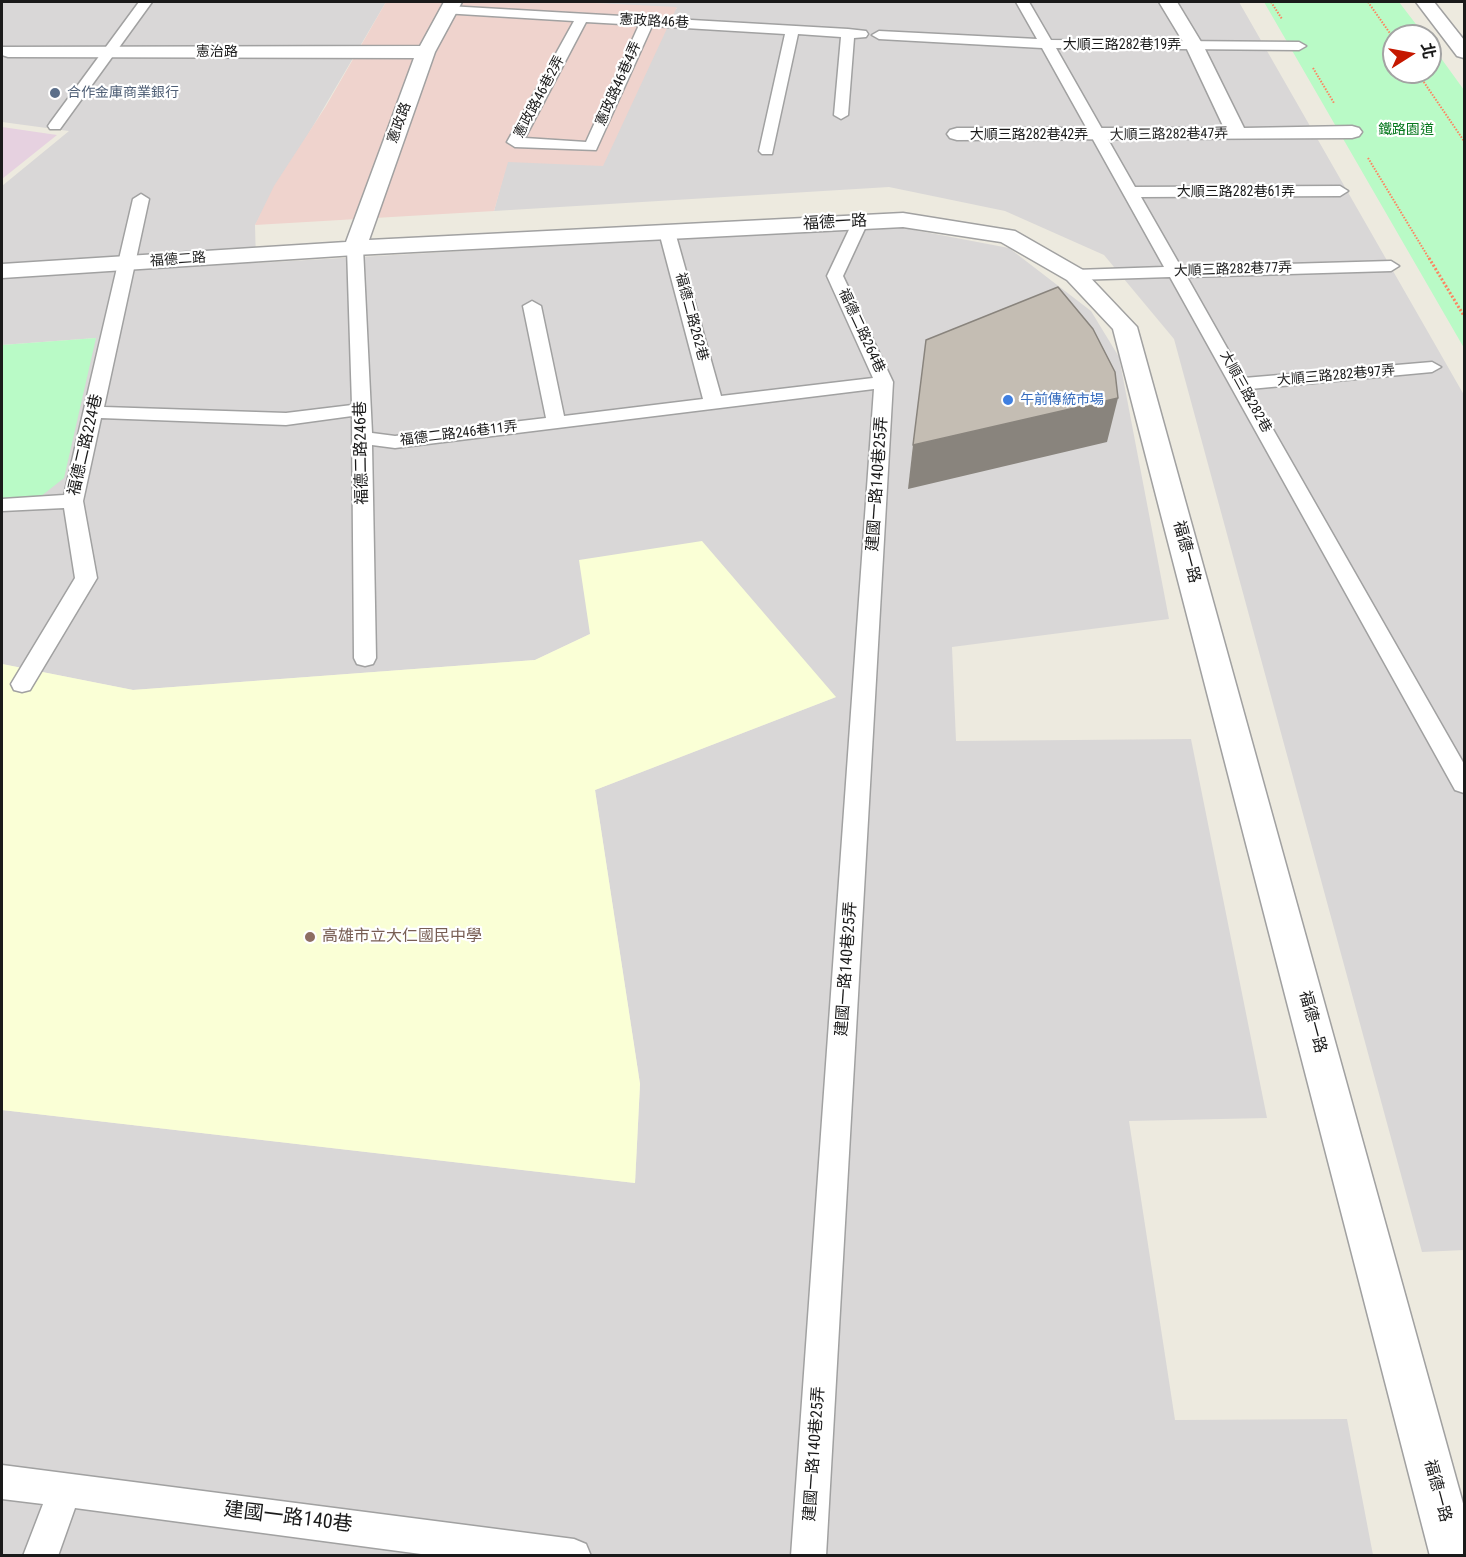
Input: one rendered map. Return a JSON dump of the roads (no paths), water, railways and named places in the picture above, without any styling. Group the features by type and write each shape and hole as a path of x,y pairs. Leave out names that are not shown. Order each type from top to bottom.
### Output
{"street":[{"name":"大順三路282巷19弄","path":"1168,2 1194,45"},
{"path":"1425,2 1464,52"},
{"name":"憲政路","path":"355,248 426,52 450,6"},
{"name":"大順三路282巷47弄","path":"1194,45 1237,134"},
{"name":"憲治路","path":"8,51 426,52"},
{"name":"大順三路282巷47弄","path":"1101,136 1352,132"},
{"name":"大順三路282巷42弄","path":"957,134 1101,136"},
{"name":"福德一路","path":"355,248 903,220 1007,236 1075,274 1125,327 1454,1556"},
{"name":"福德二路","path":"2,272 355,248"}],"lane":[{"path":"55,126 145,2"},
{"name":"大順三路282巷","path":"1023,2 1101,136 1464,784"},
{"name":"憲政路46巷","path":"450,6 582,18 854,33 841,115"},
{"name":"憲政路46巷2弄","path":"582,18 515,142 591,147"},
{"name":"憲政路46巷4弄","path":"591,147 646,22"},
{"path":"767,151 792,30"},
{"path":"879,35 1049,44"},
{"name":"大順三路282巷19弄","path":"1049,44 1299,45"},
{"name":"大順三路282巷61弄","path":"1132,192 1340,191"},
{"name":"福德二路224巷","path":"22,684 86,578 73,501 129,263 141,199"},
{"name":"福德二路264巷","path":"714,403 884,382 836,276 860,222"},
{"name":"福德二路262巷","path":"668,232 714,403"},
{"name":"福德二路246巷","path":"355,248 362,409 365,658"},
{"name":"大順三路282巷77弄","path":"1075,274 1391,266"},
{"path":"532,306 556,422"},
{"name":"大順三路282巷97弄","path":"1240,384 1432,367"},
{"name":"建國一路140巷25弄","path":"808,1556 884,382"},
{"name":"福德二路246巷11弄","path":"362,438 395,442 714,403"},
{"path":"94,412 286,419 362,409"},
{"path":"2,522 9,506 73,501"},
{"name":"建國一路140巷","path":"2,1482 440,1546 574,1556"},
{"path":"40,1556 65,1490"}],"place":[{"name":"合作金庫商業銀行","path":"55,93"},
{"name":"午前傳統市場","path":"1008,400"},
{"name":"高雄市立大仁國民中學","path":"310,937"}],"park label":[{"name":"鐵路園道","path":"1406,130"}]}
